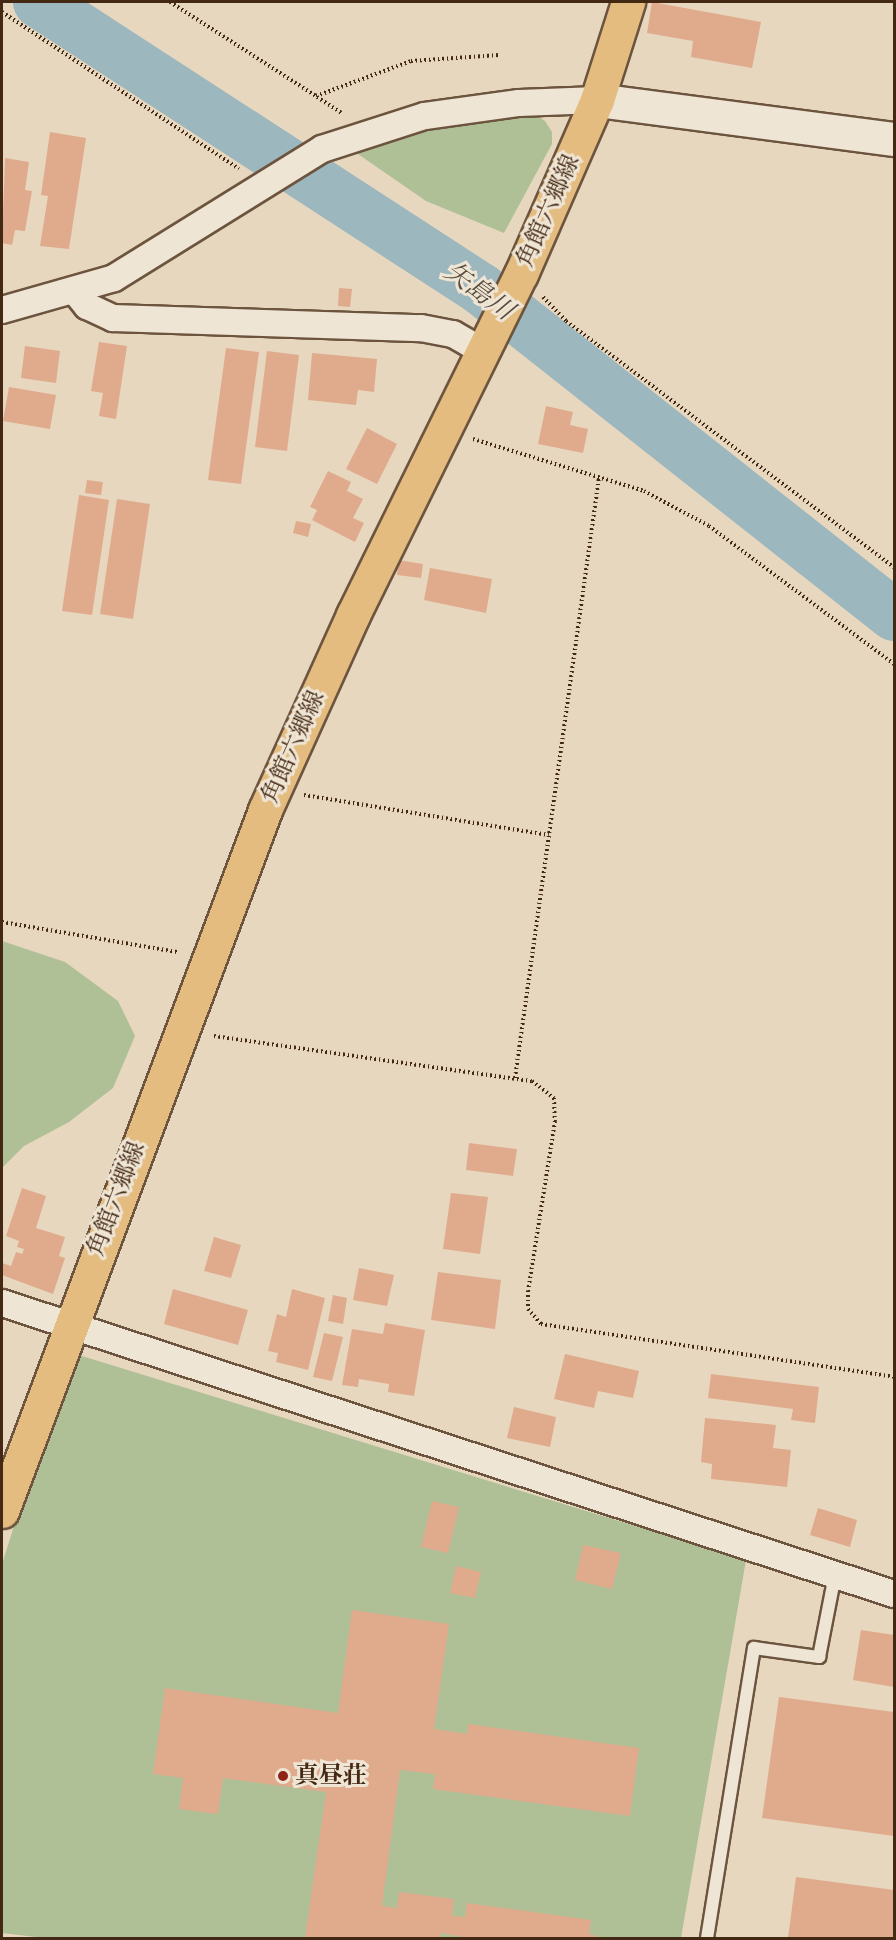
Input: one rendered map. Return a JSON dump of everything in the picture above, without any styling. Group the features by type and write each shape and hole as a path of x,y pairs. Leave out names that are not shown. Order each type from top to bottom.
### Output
{"main road":[{"name":"角館六郷線","path":"2,1511 68,1326 274,790 353,615 446,432 517,280 597,100 628,2"}],"street":[{"path":"2,310 114,278 322,149 425,116 519,103 597,100 894,139"},
{"path":"74,290 87,306 113,318 421,328 453,334 486,344"},
{"path":"2,1303 894,1594"}],"lane":[{"path":"707,1938 754,1648 819,1658 835,1575"}],"path":[{"path":"170,2 316,96 411,61 500,55"},
{"path":"2,12 268,184"},
{"path":"517,280 566,321 894,567"},
{"path":"446,432 644,490 709,526 894,664"},
{"path":"515,1078 599,477"},
{"path":"274,790 549,835"},
{"path":"2,922 209,957"},
{"path":"180,1031 532,1081 554,1098 555,1121 528,1291 528,1309 541,1324 894,1377"}],"green space":[{"path":"534,114 545,121 552,132 552,144 504,233 426,201 355,152 431,127"},
{"path":"2,941 65,962 118,1001 135,1036 113,1088 69,1122 24,1146 2,1168"},
{"path":"69,1352 746,1560 681,1938 44,1938 2,1933 2,1564"}],"building":[{"path":"652,2 761,22 752,68 691,57 693,41 647,33"},
{"path":"50,132 86,138 69,249 40,246 48,196 41,195"},
{"path":"5,158 29,162 25,190 32,191 25,231 15,230 12,245 2,243"},
{"path":"339,288 352,289 350,307 338,306"},
{"path":"99,342 127,346 116,419 99,416 103,393 91,391"},
{"path":"25,346 60,351 56,383 21,378"},
{"path":"226,348 259,352 241,484 208,480"},
{"path":"267,351 299,355 287,451 255,447"},
{"path":"312,353 377,359 374,392 358,390 356,405 308,400"},
{"path":"9,387 56,395 50,429 3,421"},
{"path":"546,406 573,412 570,425 588,429 583,453 538,444"},
{"path":"367,428 397,444 377,484 346,469"},
{"path":"328,471 351,482 347,491 363,499 353,518 364,523 355,542 312,520 317,510 310,507"},
{"path":"87,480 103,482 101,495 85,493"},
{"path":"79,495 109,500 92,615 62,611"},
{"path":"117,499 150,504 133,619 100,614"},
{"path":"296,521 311,524 308,537 293,533"},
{"path":"398,560 423,564 421,578 397,575"},
{"path":"430,568 492,579 486,613 424,600"},
{"path":"469,1143 517,1149 513,1176 466,1170"},
{"path":"22,1188 46,1196 36,1228 65,1237 59,1256 65,1258 53,1294 2,1275 2,1263 11,1266 16,1252 22,1254 24,1249 17,1247 19,1241 6,1236"},
{"path":"451,1193 488,1197 480,1254 443,1249"},
{"path":"214,1237 241,1245 231,1278 204,1271"},
{"path":"359,1268 394,1275 387,1306 353,1300"},
{"path":"438,1272 501,1280 495,1329 431,1320"},
{"path":"173,1289 248,1310 238,1345 164,1324"},
{"path":"292,1289 325,1298 308,1370 276,1362 278,1353 268,1351 277,1314 286,1317"},
{"path":"333,1295 347,1298 343,1324 328,1321"},
{"path":"385,1323 425,1330 414,1396 388,1392 389,1384 359,1379 358,1387 342,1385 352,1329 383,1334"},
{"path":"324,1333 343,1337 332,1381 313,1377"},
{"path":"565,1354 639,1371 633,1398 598,1391 594,1408 554,1399"},
{"path":"711,1374 819,1387 815,1423 791,1420 793,1409 708,1398"},
{"path":"514,1407 556,1417 550,1447 507,1438"},
{"path":"705,1418 776,1425 773,1448 791,1450 787,1487 711,1479 712,1464 701,1462"},
{"path":"432,1501 459,1507 448,1553 421,1547"},
{"path":"818,1508 857,1520 850,1547 810,1535"},
{"path":"583,1545 621,1553 612,1589 575,1580"},
{"path":"456,1566 481,1572 475,1598 450,1593"},
{"name":"真昼荘","path":"352,1610 449,1624 434,1729 467,1734 468,1724 639,1748 630,1816 433,1789 435,1774 400,1770 382,1906 397,1908 399,1892 454,1899 452,1916 465,1917 467,1903 591,1920 589,1934 603,1938 469,1938 441,1933 440,1938 305,1938 326,1792 223,1778 218,1814 179,1809 183,1778 153,1774 165,1688 338,1713"},
{"path":"861,1630 894,1635 894,1687 853,1680"},
{"path":"779,1697 894,1712 894,1836 762,1818"},
{"path":"796,1877 894,1890 894,1938 788,1938"}],"waterway":[{"name":"矢島川","path":"39,2 481,289 894,615"}],"place":[{"name":"真昼荘","path":"283,1776"}]}
